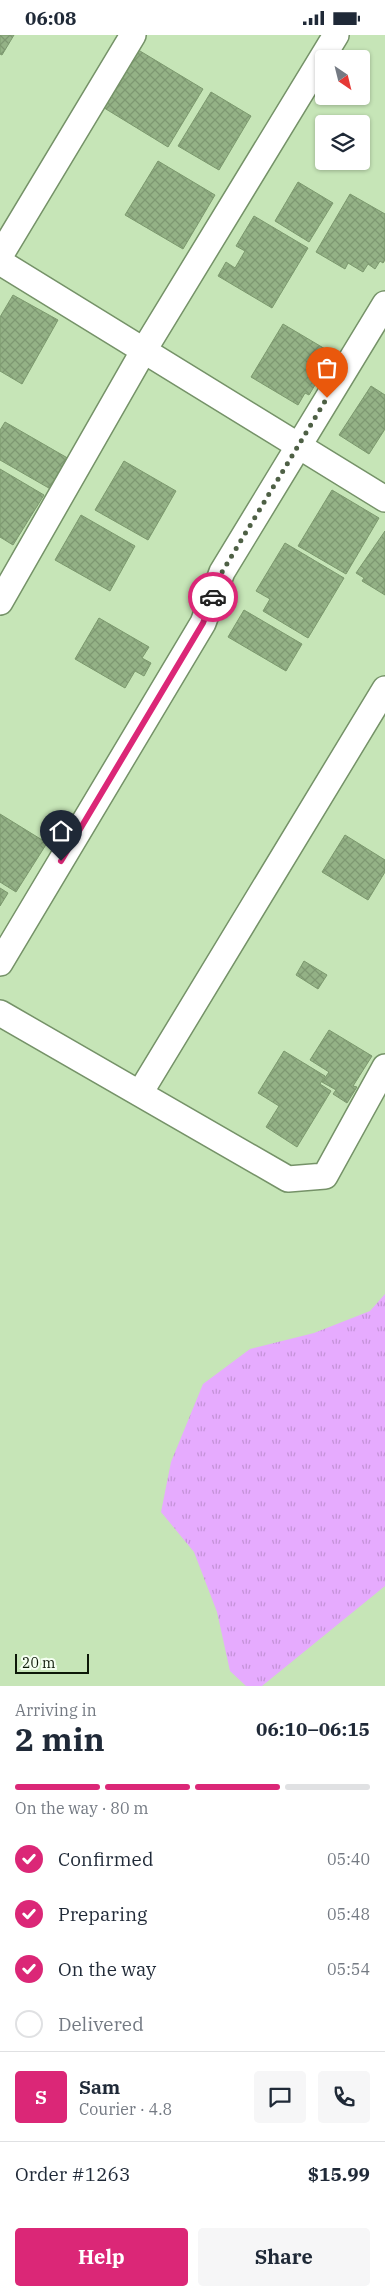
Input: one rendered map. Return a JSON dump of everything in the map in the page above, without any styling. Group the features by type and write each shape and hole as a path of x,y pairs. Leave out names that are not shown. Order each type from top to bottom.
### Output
{"street":[{"path":"0,256 133,35"},
{"path":"0,602 144,351 336,35"},
{"path":"0,262 385,499"},
{"path":"0,963 203,623 222,572 385,304"},
{"path":"140,1093 385,689"},
{"path":"0,1013 288,1179 325,1176 385,1067"}],"green space":[{"path":"385,1294 385,1586 262,1686 246,1686 230,1671 217,1612 194,1552 161,1512 171,1462 203,1384 250,1349 314,1333 370,1311"}],"building":[{"path":"0,35 14,35 2,55 0,54"},
{"path":"135,48 203,89 168,147 101,106"},
{"path":"211,92 251,116 219,170 178,146"},
{"path":"158,161 215,195 183,249 125,215"},
{"path":"298,182 333,203 309,242 275,221"},
{"path":"350,194 385,214 385,260 383,263 380,261 375,269 368,264 363,272 348,263 345,269 316,252"},
{"path":"254,216 308,248 272,308 218,276 226,262 235,268 245,251 236,246"},
{"path":"13,295 58,320 22,384 0,371 0,317"},
{"path":"283,324 337,356 325,378 321,375 309,395 305,393 298,405 251,377"},
{"path":"371,386 385,395 385,429 369,454 339,435"},
{"path":"5,422 71,460 54,491 0,460 0,430"},
{"path":"124,461 176,491 148,540 95,510"},
{"path":"0,469 44,495 13,545 0,537"},
{"path":"332,490 379,518 346,574 298,546"},
{"path":"81,515 135,546 110,591 55,560"},
{"path":"385,531 385,595 362,581 364,578 356,573"},
{"path":"285,543 344,578 308,638 263,611 270,599 256,591"},
{"path":"244,610 302,644 286,671 228,637"},
{"path":"99,618 149,647 142,658 151,663 144,676 135,671 125,688 75,659"},
{"path":"0,814 47,843 16,892 0,882"},
{"path":"345,835 385,860 385,872 368,900 322,872"},
{"path":"0,888 8,893 0,906"},
{"path":"304,961 327,975 318,989 296,975"},
{"path":"329,1030 372,1056 353,1086 357,1087 347,1103 333,1094 336,1090 322,1082 329,1072 310,1060"},
{"path":"284,1051 325,1076 320,1084 331,1091 297,1147 266,1127 279,1106 258,1093"}],"way so far":[{"path":"213,597 222,572 327,398"}],"route":[{"path":"61,861 203,623 213,597"}]}
